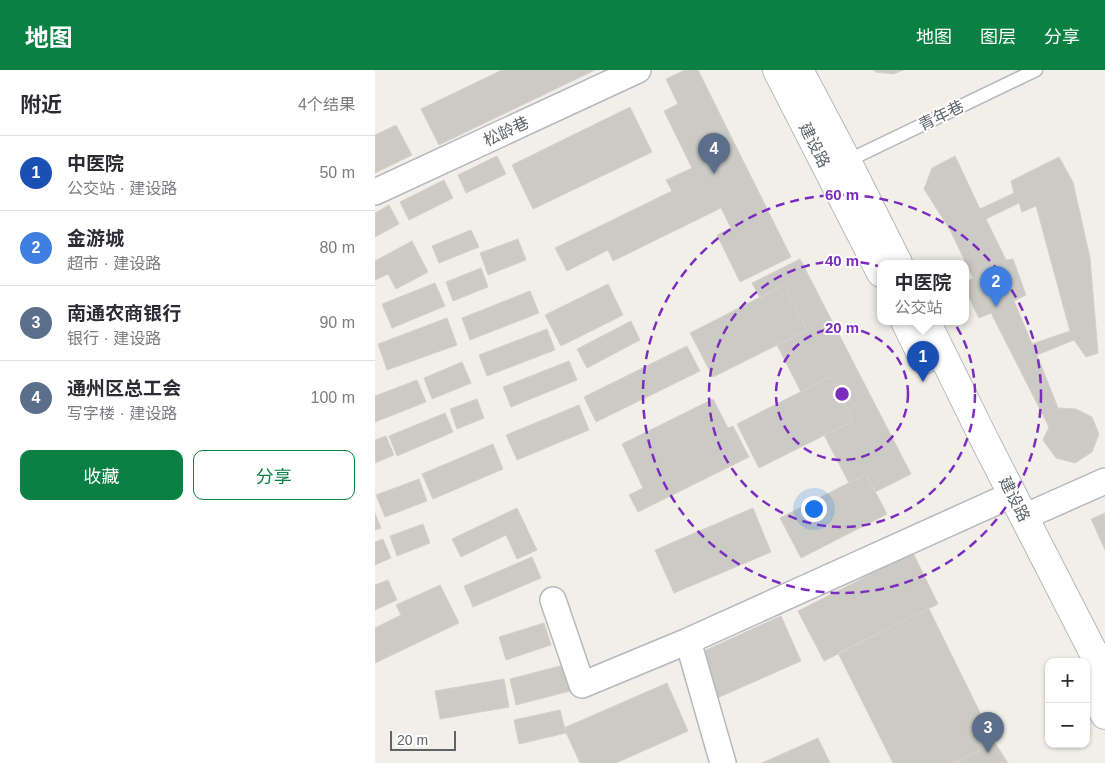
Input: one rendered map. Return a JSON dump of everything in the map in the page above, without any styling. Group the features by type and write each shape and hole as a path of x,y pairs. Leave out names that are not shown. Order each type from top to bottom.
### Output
{"street":[{"name":"松龄巷","path":"375,192 638,70"},
{"name":"建设路","path":"777,70 877,265"},
{"name":"建设路","path":"799,70 896,260"},
{"name":"建设路","path":"907,325 1077,658"},
{"name":"建设路","path":"928,325 1105,675"},
{"path":"1024,517 1105,481"},
{"path":"553,600 582,685 688,641 998,501"},
{"path":"688,641 723,763"},
{"path":"1090,685 1105,715"}],"lane":[{"name":"青年巷","path":"847,161 1035,70"}],"building":[{"path":"502,70 595,70 439,145 421,109"},
{"path":"685,70 698,70 791,257 740,282 717,235 731,228 721,208 613,261 608,250 567,271 555,248 672,191 666,180 692,168 664,111 678,104 666,79"},
{"path":"873,70 904,70 893,74"},
{"path":"630,107 652,152 533,209 512,165"},
{"path":"396,125 412,155 375,173 375,135"},
{"path":"497,156 506,174 466,193 458,175"},
{"path":"955,156 980,209 1014,193 1011,181 1059,157 1073,182 1090,258 1098,353 1086,357 1074,340 1037,355 1058,408 1076,409 1092,417 1099,434 1092,452 1075,463 1056,458 1043,440 1049,427 991,313 979,318 969,297 969,280 973,278 969,270 969,260 964,260 950,230 924,189 932,168","holes":["1019,203 1022,212 1036,206 1070,331 1032,344 1014,301 1026,295 1013,259 1006,260 986,219"]},
{"path":"444,180 453,198 409,220 400,202"},
{"path":"389,205 399,224 375,237 375,213"},
{"path":"471,230 479,247 439,263 432,246"},
{"path":"518,239 526,260 488,275 480,253"},
{"path":"412,241 428,272 396,289 388,274 375,280 375,261"},
{"path":"800,259 911,474 875,492 866,474 849,483 824,435 853,421 830,377 801,392 777,345 807,330 784,285 760,298 752,283"},
{"path":"481,268 488,287 453,301 446,282"},
{"path":"435,283 445,306 392,328 382,304"},
{"path":"608,284 623,315 561,346 545,315"},
{"path":"784,285 807,330 713,377 690,333"},
{"path":"530,291 539,313 470,340 462,318"},
{"path":"447,318 457,345 387,370 378,344"},
{"path":"631,321 640,340 587,368 577,349"},
{"path":"547,329 555,350 487,376 479,355"},
{"path":"687,346 700,371 596,422 584,397"},
{"path":"569,361 577,380 511,407 503,387"},
{"path":"462,362 471,383 432,399 424,378"},
{"path":"830,377 853,421 759,468 737,424"},
{"path":"417,380 426,402 375,422 375,396"},
{"path":"477,399 484,418 457,429 450,409"},
{"path":"713,399 728,428 733,426 749,457 638,512 629,495 643,488 622,444"},
{"path":"579,405 589,430 517,460 506,435"},
{"path":"445,413 453,432 397,456 389,436"},
{"path":"386,436 394,455 375,463 375,440"},
{"path":"493,444 503,469 433,499 422,474"},
{"path":"866,474 887,514 801,558 780,518"},
{"path":"419,479 427,501 385,517 376,495"},
{"path":"517,508 537,550 517,559 506,535 461,557 452,539"},
{"path":"753,508 771,552 674,593 655,550"},
{"path":"375,513 381,528 375,530"},
{"path":"1105,513 1105,550 1091,519"},
{"path":"423,524 430,543 397,556 390,536"},
{"path":"383,539 391,558 375,565 375,542"},
{"path":"913,553 938,604 824,661 798,611"},
{"path":"532,557 541,578 473,607 464,586"},
{"path":"388,580 397,600 375,610 375,585"},
{"path":"440,585 459,623 375,663 375,628 401,615 396,605"},
{"path":"929,609 995,743 954,763 893,763 838,653"},
{"path":"781,616 801,661 715,699 695,655"},
{"path":"544,623 551,645 506,660 499,637"},
{"path":"564,665 570,691 516,705 510,679"},
{"path":"504,679 509,707 440,719 435,691"},
{"path":"667,683 688,731 616,763 580,763 564,728"},
{"path":"560,710 566,733 519,744 514,720"},
{"path":"818,738 830,763 762,763"},
{"path":"995,743 1008,763 954,763"}],"place":[{"name":"通州区总工会","path":"714,174"},
{"name":"金游城","path":"996,307"},
{"name":"中医院","path":"923,382"},
{"name":"南通农商银行","path":"988,753"}]}
